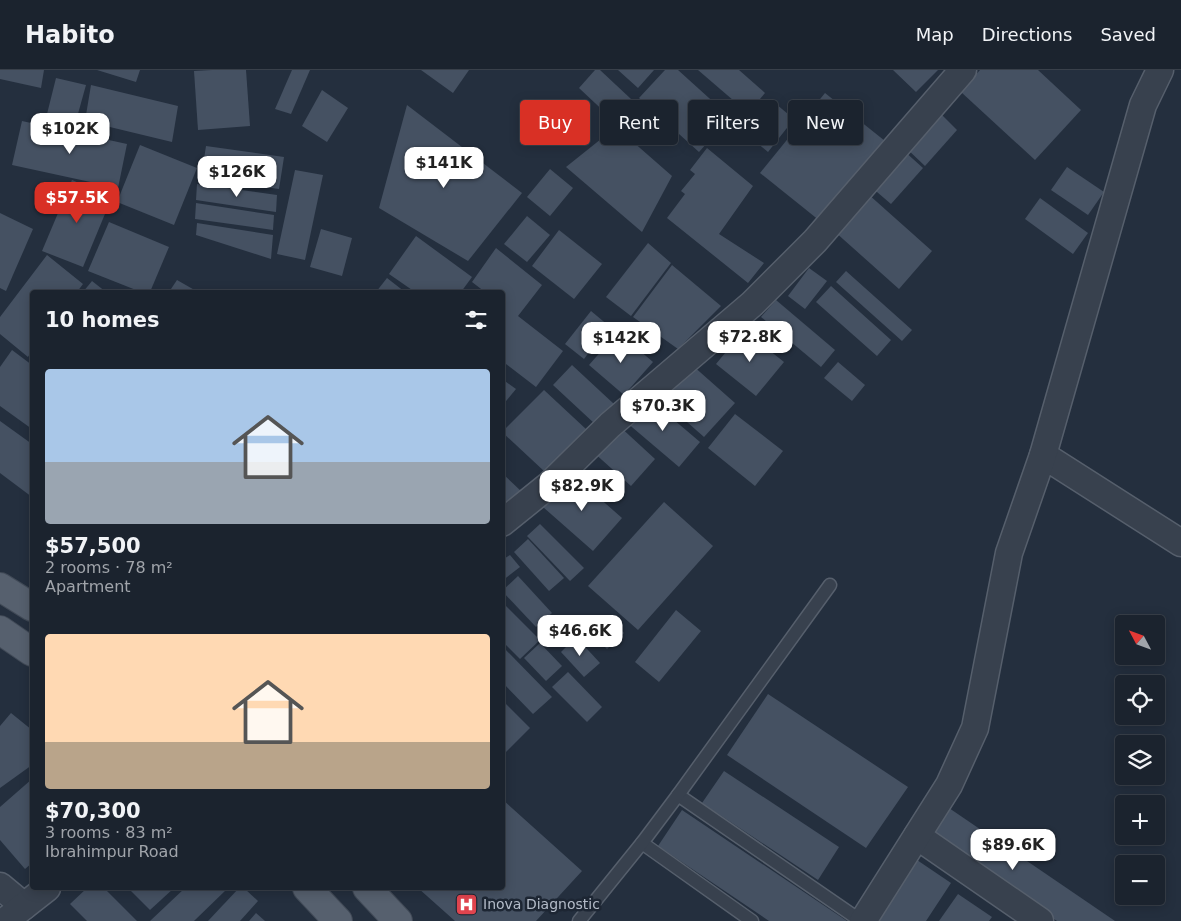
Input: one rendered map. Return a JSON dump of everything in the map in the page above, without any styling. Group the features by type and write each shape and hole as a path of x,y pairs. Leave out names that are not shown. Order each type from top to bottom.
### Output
{"main road":[{"path":"0,587 30,606"},
{"path":"0,630 30,651"},
{"path":"309,890 338,921"},
{"path":"369,890 398,921"}],"street":[{"path":"505,521 548,485 610,425 752,304 815,241 963,70"},
{"path":"862,921 949,785 975,728 1008,553 1043,455 1143,106 1160,70"},
{"path":"1043,455 1181,543"},
{"path":"917,836 1024,916"},
{"path":"0,886 15,913 44,890"}],"lane":[{"path":"579,921 642,843 830,586"},
{"path":"678,794 862,921"},
{"path":"642,843 752,921"}],"building":[{"path":"0,70 44,70 41,88 0,79"},
{"path":"97,70 140,70 136,82"},
{"path":"246,70 250,126 198,130 194,71"},
{"path":"292,70 310,70 291,114 275,109"},
{"path":"421,70 469,70 453,93"},
{"path":"595,70 600,70 631,99 600,100 600,108 579,88"},
{"path":"618,70 654,70 638,88"},
{"path":"665,70 678,70 711,100 688,100 688,142 678,133 678,100 641,100 639,98"},
{"path":"698,70 739,70 765,93 759,100 733,100"},
{"path":"893,70 938,70 916,92"},
{"path":"980,70 1038,70 1081,110 1035,160 961,92"},
{"path":"56,78 86,85 76,121 47,114"},
{"path":"91,85 178,106 172,142 85,121"},
{"path":"322,90 348,108 327,142 302,126"},
{"path":"825,93 834,100 819,100"},
{"path":"407,105 522,193 468,261 379,208"},
{"path":"778,106 788,114 788,127 778,139"},
{"path":"938,111 957,130 925,166 905,147"},
{"path":"22,121 127,144 118,188 12,165"},
{"path":"863,123 885,141 820,221 760,173 788,139 788,145 863,145"},
{"path":"600,140 600,145 637,145 672,176 642,232 566,167"},
{"path":"140,145 197,168 174,225 117,202"},
{"path":"691,145 705,145 699,152"},
{"path":"760,145 774,145 768,152"},
{"path":"206,146 284,157 279,189 201,178"},
{"path":"707,148 753,186 719,234 764,263 748,283 667,218 685,194 681,191 695,174 690,170"},
{"path":"903,150 923,168 891,204 870,186"},
{"path":"1067,167 1104,192 1088,215 1051,190"},
{"path":"550,169 573,188 550,216 527,197"},
{"path":"295,170 323,175 305,260 277,254"},
{"path":"72,180 112,197 83,267 42,251"},
{"path":"197,184 277,195 276,212 196,200"},
{"path":"868,194 932,251 899,289 834,231"},
{"path":"1040,198 1088,233 1073,254 1025,219"},
{"path":"196,203 274,215 273,230 195,219"},
{"path":"0,213 33,229 6,291 0,288"},
{"path":"527,216 550,235 527,262 504,244"},
{"path":"109,222 169,247 151,290 136,290 88,271"},
{"path":"197,223 273,235 271,259 196,235"},
{"path":"321,229 352,238 342,276 310,267"},
{"path":"559,230 602,264 574,299 532,266"},
{"path":"416,236 472,277 462,290 412,290 389,274"},
{"path":"648,243 671,263 631,316 606,297"},
{"path":"496,248 542,285 518,316 563,351 536,387 505,363 505,290 482,290 472,282"},
{"path":"47,255 83,284 78,290 30,290 30,354 28,357 0,334 0,317"},
{"path":"672,265 721,306 678,349 633,317"},
{"path":"809,268 827,281 805,309 788,296"},
{"path":"846,271 912,330 902,341 836,282"},
{"path":"387,278 402,290 378,290"},
{"path":"177,280 194,290 170,290"},
{"path":"92,281 103,290 85,290"},
{"path":"831,286 891,340 877,356 816,302"},
{"path":"776,300 835,350 821,367 761,317"},
{"path":"591,311 609,326 584,359 565,344"},
{"path":"744,330 784,362 756,396 716,364"},
{"path":"618,332 653,362 624,395 589,365"},
{"path":"12,350 30,364 30,428 0,406 0,367"},
{"path":"838,362 865,385 852,401 824,378"},
{"path":"572,365 614,404 595,424 553,385"},
{"path":"692,365 735,403 704,437 661,399"},
{"path":"505,381 516,389 505,402"},
{"path":"544,390 587,430 545,472 505,435 505,429"},
{"path":"647,397 700,442 679,467 626,422"},
{"path":"735,414 783,451 755,486 708,448"},
{"path":"0,421 30,443 30,496 0,473"},
{"path":"617,424 655,459 631,486 592,451"},
{"path":"572,474 622,518 593,551 543,507"},
{"path":"505,476 522,492 505,509"},
{"path":"664,502 713,546 638,630 588,586"},
{"path":"540,524 584,568 570,581 527,536"},
{"path":"528,539 564,578 549,591 514,552"},
{"path":"510,555 520,567 505,579 505,558"},
{"path":"518,576 552,613 536,627 505,594 505,588"},
{"path":"505,605 540,640 520,659 505,644"},
{"path":"676,610 701,631 659,682 635,662"},
{"path":"606,615 624,633 607,649 589,631"},
{"path":"576,637 600,663 584,677 561,652"},
{"path":"540,643 562,666 546,681 524,658"},
{"path":"505,649 552,697 533,714 505,685"},
{"path":"568,672 602,707 587,722 552,687"},
{"path":"768,694 908,787 866,848 727,755"},
{"path":"505,703 530,728 505,753"},
{"path":"11,713 30,728 30,766 0,788 0,726"},
{"path":"724,771 839,847 818,880 702,803"},
{"path":"30,781 30,865 25,869 0,840 0,807"},
{"path":"505,802 582,871 536,921 455,921 420,890 505,890"},
{"path":"949,808 1115,921 1057,921 930,835"},
{"path":"682,810 847,921 769,921 658,846"},
{"path":"917,860 951,883 926,921 875,921"},
{"path":"85,890 106,890 137,921 87,921 70,904"},
{"path":"130,890 172,890 150,910"},
{"path":"183,890 226,890 194,921 150,921"},
{"path":"237,890 246,890 258,901 240,921 208,921"},
{"path":"958,894 992,917 989,921 939,921"},
{"path":"256,913 265,921 249,921"}],"place":[{"name":"Inova Diagnostic","path":"467,904"}]}
